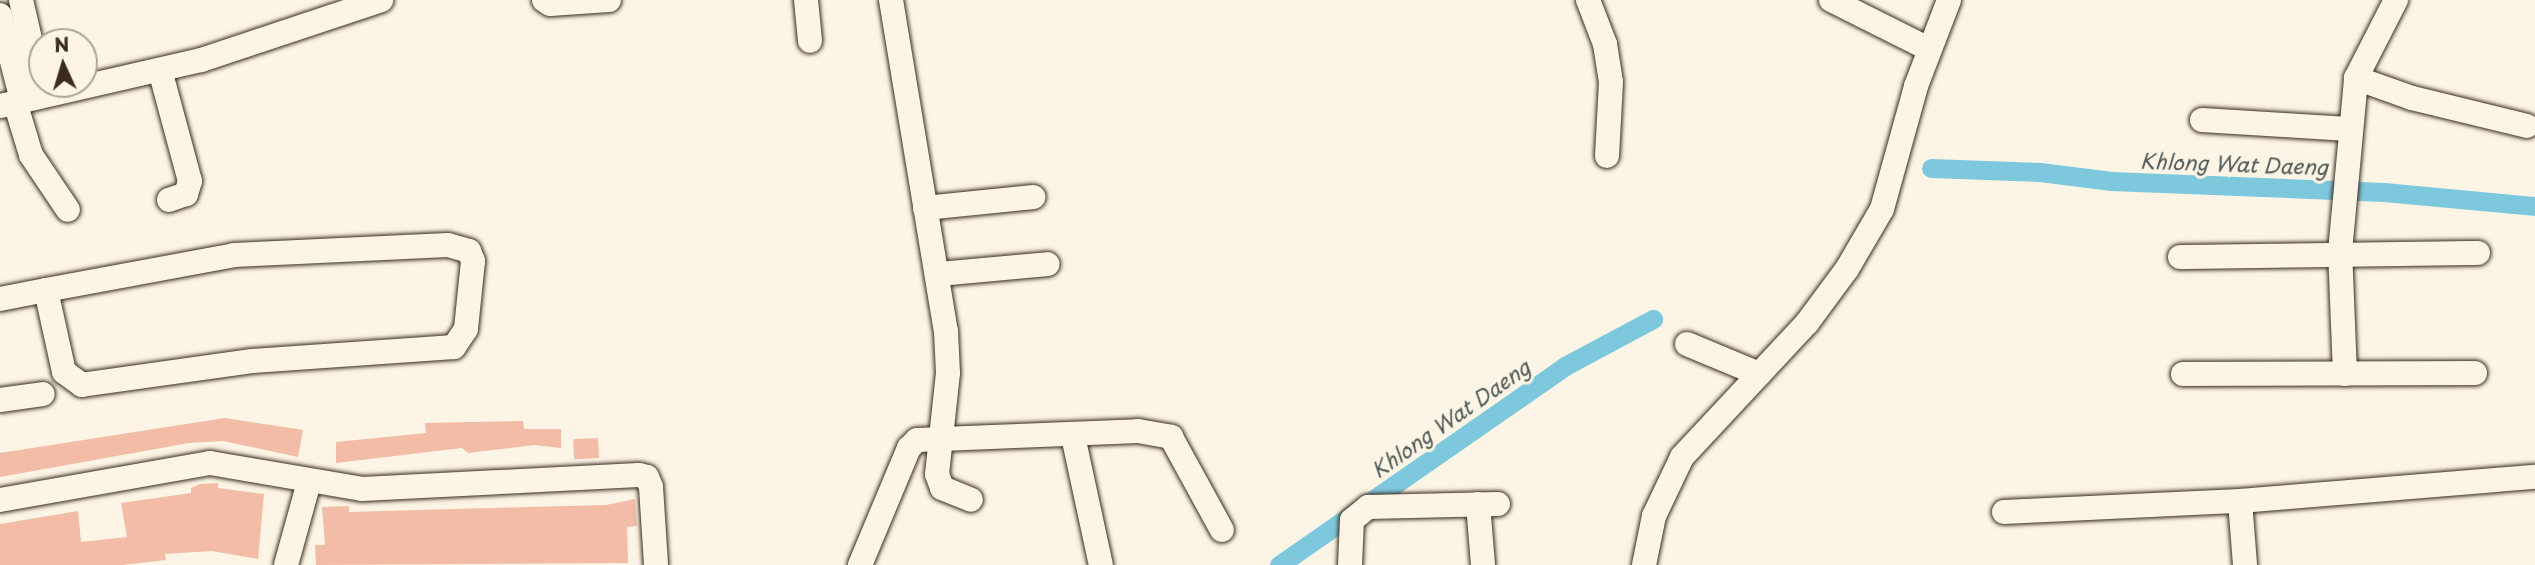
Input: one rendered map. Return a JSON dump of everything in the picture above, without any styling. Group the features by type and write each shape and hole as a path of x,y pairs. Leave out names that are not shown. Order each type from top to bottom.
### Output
{"street":[{"path":"20,101 21,0"},
{"path":"20,101 160,70 263,42 381,0"},
{"path":"544,0 609,0"},
{"path":"806,0 810,41"},
{"path":"891,0 925,208 939,274 948,373 938,439 940,484 971,500"},
{"path":"1588,0 1605,44 1611,82 1607,156"},
{"path":"1831,0 1929,49"},
{"path":"1644,565 1667,482 1682,457 1807,323 1847,269 1882,209 1929,49 1949,0"},
{"path":"2345,374 2340,252 2349,129 2356,78 2396,0"},
{"path":"1,30 31,155 68,210"},
{"path":"160,70 190,181 186,194 169,200"},
{"path":"2356,78 2412,98 2527,126"},
{"path":"2203,120 2349,129"},
{"path":"925,208 1033,197"},
{"path":"0,299 46,290 234,255 448,245 469,251 473,261 466,329 454,347 251,361 82,385 64,372 46,290"},
{"path":"2180,257 2340,252 2478,253"},
{"path":"939,274 1048,264"},
{"path":"1687,344 1759,374"},
{"path":"2183,374 2475,373"},
{"path":"0,400 43,394"},
{"path":"860,565 912,442 938,439 1073,436 1138,431 1171,437 1222,530"},
{"path":"1073,436 1101,565"},
{"path":"0,500 210,463 248,466 309,482 362,489 639,475 647,477 651,487 656,565"},
{"path":"2004,512 2240,500 2535,477"},
{"path":"286,565 309,482"},
{"path":"2240,500 2245,565"},
{"path":"1350,565 1352,520 1358,512 1368,508 1488,504 1483,565"}],"building":[{"path":"225,418 303,430 298,457 223,441 189,443 0,477 0,453"},
{"path":"523,421 524,429 561,429 561,448 534,445 468,453 462,448 336,463 336,442 426,433 425,423"},
{"path":"598,438 599,458 574,459 573,439"},
{"path":"218,483 218,488 264,494 258,559 212,551 165,554 166,560 123,565 0,565 0,524 78,511 81,542 127,537 121,503 191,493 191,488 200,484"},
{"path":"635,499 637,526 627,527 628,563 316,565 315,545 325,545 322,507 349,506 349,512 606,505"}],"waterway":[{"name":"Khlong Wat Daeng","path":"1931,168 2040,172 2111,181 2384,192 2535,206"},
{"name":"Khlong Wat Daeng","path":"1279,565 1565,366 1653,319"}]}
